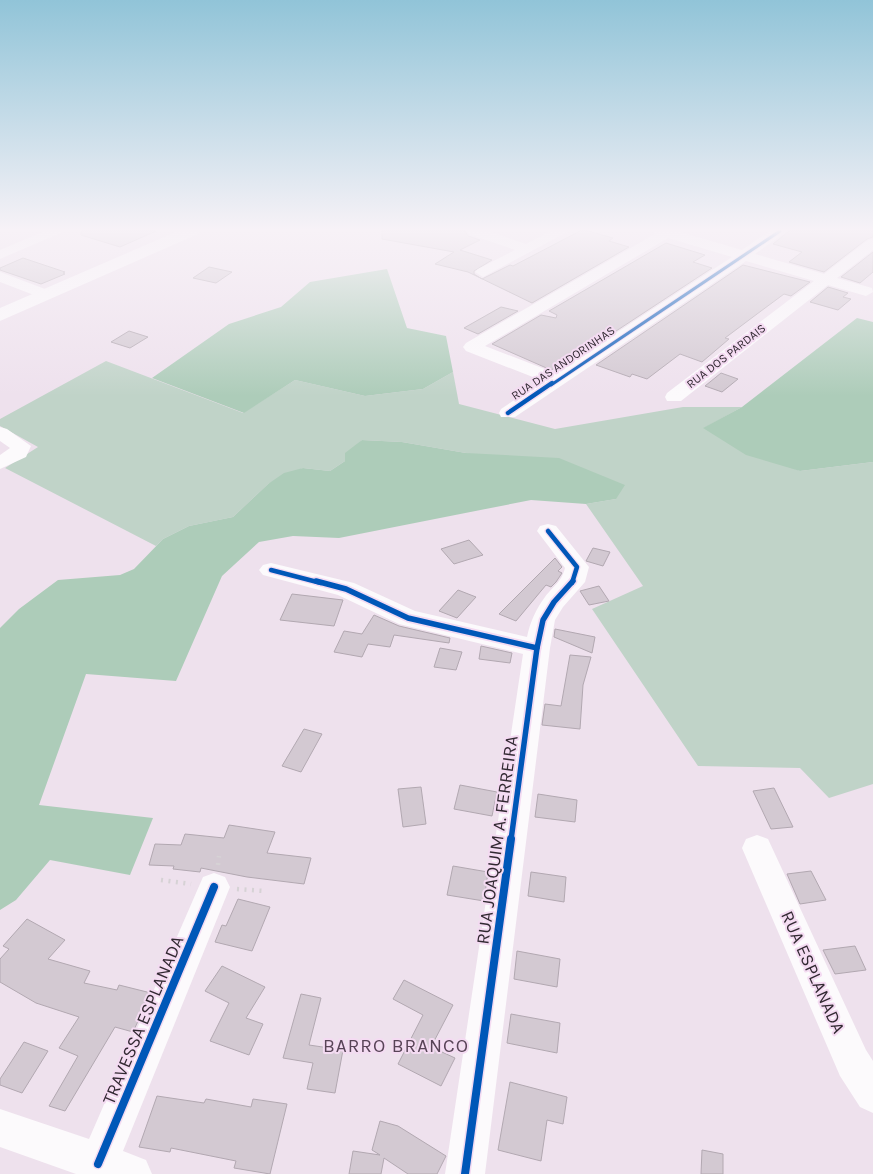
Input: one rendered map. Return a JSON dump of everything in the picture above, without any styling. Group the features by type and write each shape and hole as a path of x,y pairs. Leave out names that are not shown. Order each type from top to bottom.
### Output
{"main road":[{"path":"0,315 68,286"}],"street":[{"path":"23,286 47,295"},
{"path":"556,380 472,347 575,286"},
{"name":"RUA DAS ANDORINHAS","path":"508,412 698,286"},
{"name":"RUA DOS PARDAIS","path":"674,397 817,286"},
{"path":"0,433 21,446 19,452 0,463"},
{"name":"RUA JOAQUIM A. FERREIRA","path":"465,1174 537,648 543,620 554,602 573,582 577,567 548,531"},
{"path":"271,570 346,589 408,618 537,648"},
{"name":"RUA ESPLANADA","path":"757,848 854,1064 873,1094"},
{"name":"TRAVESSA ESPLANADA","path":"115,1169 214,886"},
{"path":"0,1128 115,1169"}],"path":[{"path":"162,880 214,886"}],"green space":[{"path":"306,286 393,286 407,328 446,336 453,372 423,389 365,396 295,380 244,413 152,378 229,324 281,307"},
{"path":"857,318 873,322 873,462 800,471 746,455 703,428 742,407"},
{"path":"106,361 243,413 295,380 365,396 423,389 453,372 459,404 555,429 683,407 742,407 704,428 800,471 873,462 873,784 829,798 800,768 698,766 592,609 643,586 586,504 616,499 466,453 402,442 362,440 345,461 330,471 303,468 268,484 233,517 189,526 163,539 156,546 5,468 38,447 0,426 0,419"},
{"path":"362,440 402,442 466,453 559,458 625,485 616,499 586,504 531,500 339,538 293,536 259,542 222,576 176,681 86,674 39,805 153,818 130,875 50,860 16,900 0,910 0,628 19,609 58,580 120,575 134,569 163,539 189,526 233,517 268,484 284,473 303,468 330,471 345,461 345,453"}],"building":[{"path":"496,286 562,286 532,303"},
{"path":"592,286 685,286 575,358 551,370 492,344 541,315 556,318 557,315 549,311"},
{"path":"712,286 805,286 791,296 784,294 757,314 725,338 729,339 702,362 680,354 647,379 632,374 630,377 596,365"},
{"path":"828,287 848,293 843,297 851,299 838,310 810,302"},
{"path":"501,307 518,311 478,334 464,328"},
{"path":"129,331 148,337 130,348 111,342"},
{"path":"721,373 738,379 722,392 705,386"},
{"path":"469,540 483,555 454,564 441,549"},
{"path":"593,548 610,552 603,566 586,561"},
{"path":"555,558 562,567 558,571 562,573 551,587 546,585 516,621 499,614"},
{"path":"599,586 609,601 589,605 580,591"},
{"path":"458,590 476,597 457,618 439,611"},
{"path":"292,594 343,600 334,626 280,620"},
{"path":"374,615 399,626 450,638 449,643 394,635 390,647 368,644 362,657 334,652 344,631 362,634"},
{"path":"555,629 595,637 592,653 554,637"},
{"path":"481,646 512,653 510,663 479,659"},
{"path":"440,648 462,652 456,670 434,667"},
{"path":"570,655 591,657 583,685 580,729 542,725 545,704 561,706"},
{"path":"304,729 322,734 301,772 282,766"},
{"path":"460,785 497,792 492,816 454,809"},
{"path":"421,787 426,824 403,827 398,789"},
{"path":"774,788 793,827 771,829 753,791"},
{"path":"538,794 577,800 575,822 535,817"},
{"path":"229,825 275,832 267,853 311,858 304,884 247,877 201,868 200,872 173,869 174,866 149,865 155,844 181,845 185,834 224,838"},
{"path":"453,866 488,872 484,901 447,895"},
{"path":"811,871 826,900 800,904 787,874"},
{"path":"531,872 566,877 564,902 528,896"},
{"path":"238,899 270,907 252,951 215,942 222,925 226,926"},
{"path":"27,919 65,940 48,959 90,971 84,983 117,990 119,985 151,993 133,1032 115,1027 65,1111 49,1106 78,1056 59,1048 79,1017 36,1003 0,982 0,959 9,949 3,946"},
{"path":"855,946 866,970 835,974 823,950"},
{"path":"517,951 560,959 557,987 514,979"},
{"path":"222,966 265,987 246,1018 263,1024 249,1055 210,1041 229,1003 205,991"},
{"path":"404,980 453,1005 431,1047 455,1058 441,1086 398,1064 423,1015 393,999"},
{"path":"301,994 321,998 309,1045 343,1050 335,1093 307,1089 313,1063 283,1058"},
{"path":"511,1014 560,1023 557,1053 507,1043"},
{"path":"24,1042 48,1051 22,1093 0,1085 0,1079"},
{"path":"510,1082 567,1097 563,1124 547,1120 541,1161 498,1150"},
{"path":"157,1096 204,1103 206,1099 251,1107 253,1099 287,1104 270,1174 234,1168 236,1161 171,1148 170,1152 139,1147"},
{"path":"380,1121 398,1126 446,1156 437,1174 408,1174 384,1158 381,1174 349,1174 353,1151 380,1155 372,1150"},
{"path":"702,1150 723,1154 723,1174 701,1174"}],"cycle path":[{"path":"508,413 698,286"},
{"path":"465,1174 537,648 543,620 554,602 573,582 577,567 548,531"},
{"path":"271,570 346,589 408,618 537,648"},
{"path":"98,1164 214,887"}],"district":[{"name":"BARRO BRANCO","path":"396,1046"}]}
